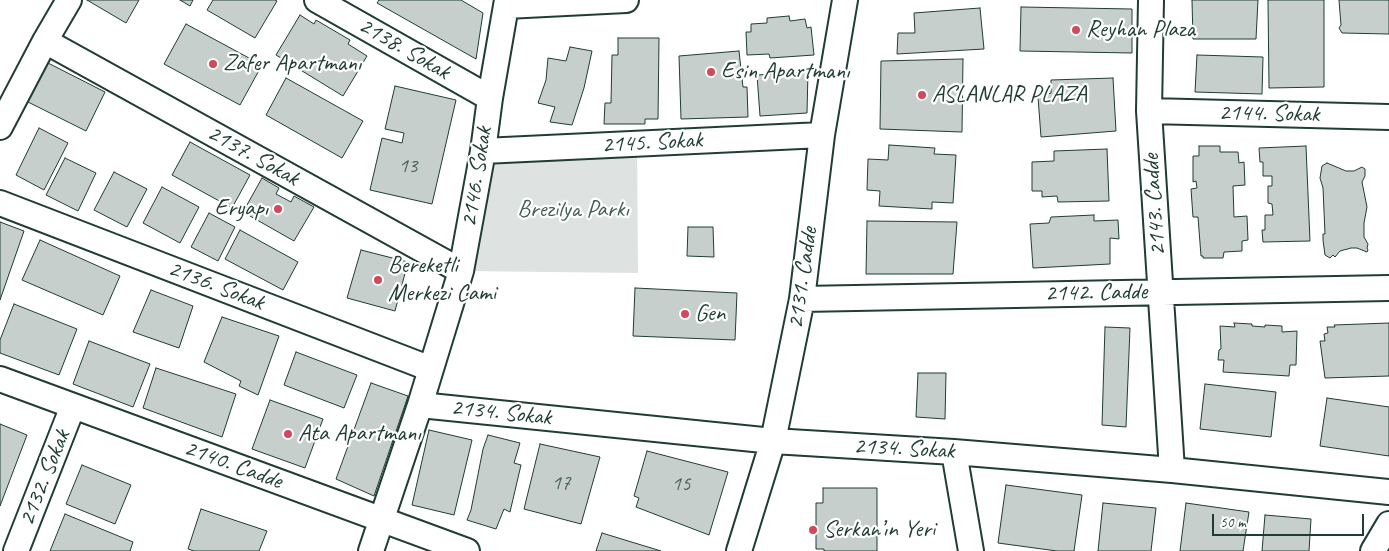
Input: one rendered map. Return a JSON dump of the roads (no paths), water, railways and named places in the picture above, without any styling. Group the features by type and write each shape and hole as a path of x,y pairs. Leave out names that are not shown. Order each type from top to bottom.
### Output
{"street":[{"path":"0,127 45,41 69,0"},
{"name":"2138. Sokak","path":"317,0 490,98"},
{"path":"507,3 626,0"},
{"name":"2131. Cadde","path":"739,551 773,442 802,299 822,135 845,0"},
{"name":"2143. Cadde","path":"1151,0 1149,112 1172,470"},
{"name":"2146. Sokak","path":"371,551 420,404 461,271 507,3"},
{"name":"2137. Sokak","path":"45,41 461,271"},
{"name":"2144. Sokak","path":"1149,112 1389,117"},
{"name":"2145. Sokak","path":"483,151 822,135"},
{"name":"2136. Sokak","path":"0,203 431,369"},
{"name":"2142. Cadde","path":"802,299 1389,288"},
{"name":"2140. Cadde","path":"0,379 467,551"},
{"name":"2134. Sokak","path":"420,404 773,442 954,452 1172,470 1389,492"},
{"name":"2132. Sokak","path":"16,551 74,406"},
{"path":"954,452 971,551"},
{"path":"1373,551 1389,524"}],"place":[{"name":"Reyhan Plaza","path":"1076,30"},
{"name":"Zafer Apartmanı","path":"213,64"},
{"name":"Esin Apartmanı","path":"711,72"},
{"name":"ASLANLAR PLAZA","path":"922,95"},
{"name":"Eryapı","path":"278,209"},
{"name":"Bereketli Merkezi Cami","path":"378,280"},
{"name":"Gen","path":"685,314"},
{"name":"Ata Apartmanı","path":"288,434"},
{"name":"Serkan’ın Yeri","path":"813,530"}],"park label":[{"name":"Brezilya Parkı","path":"573,210"}]}
